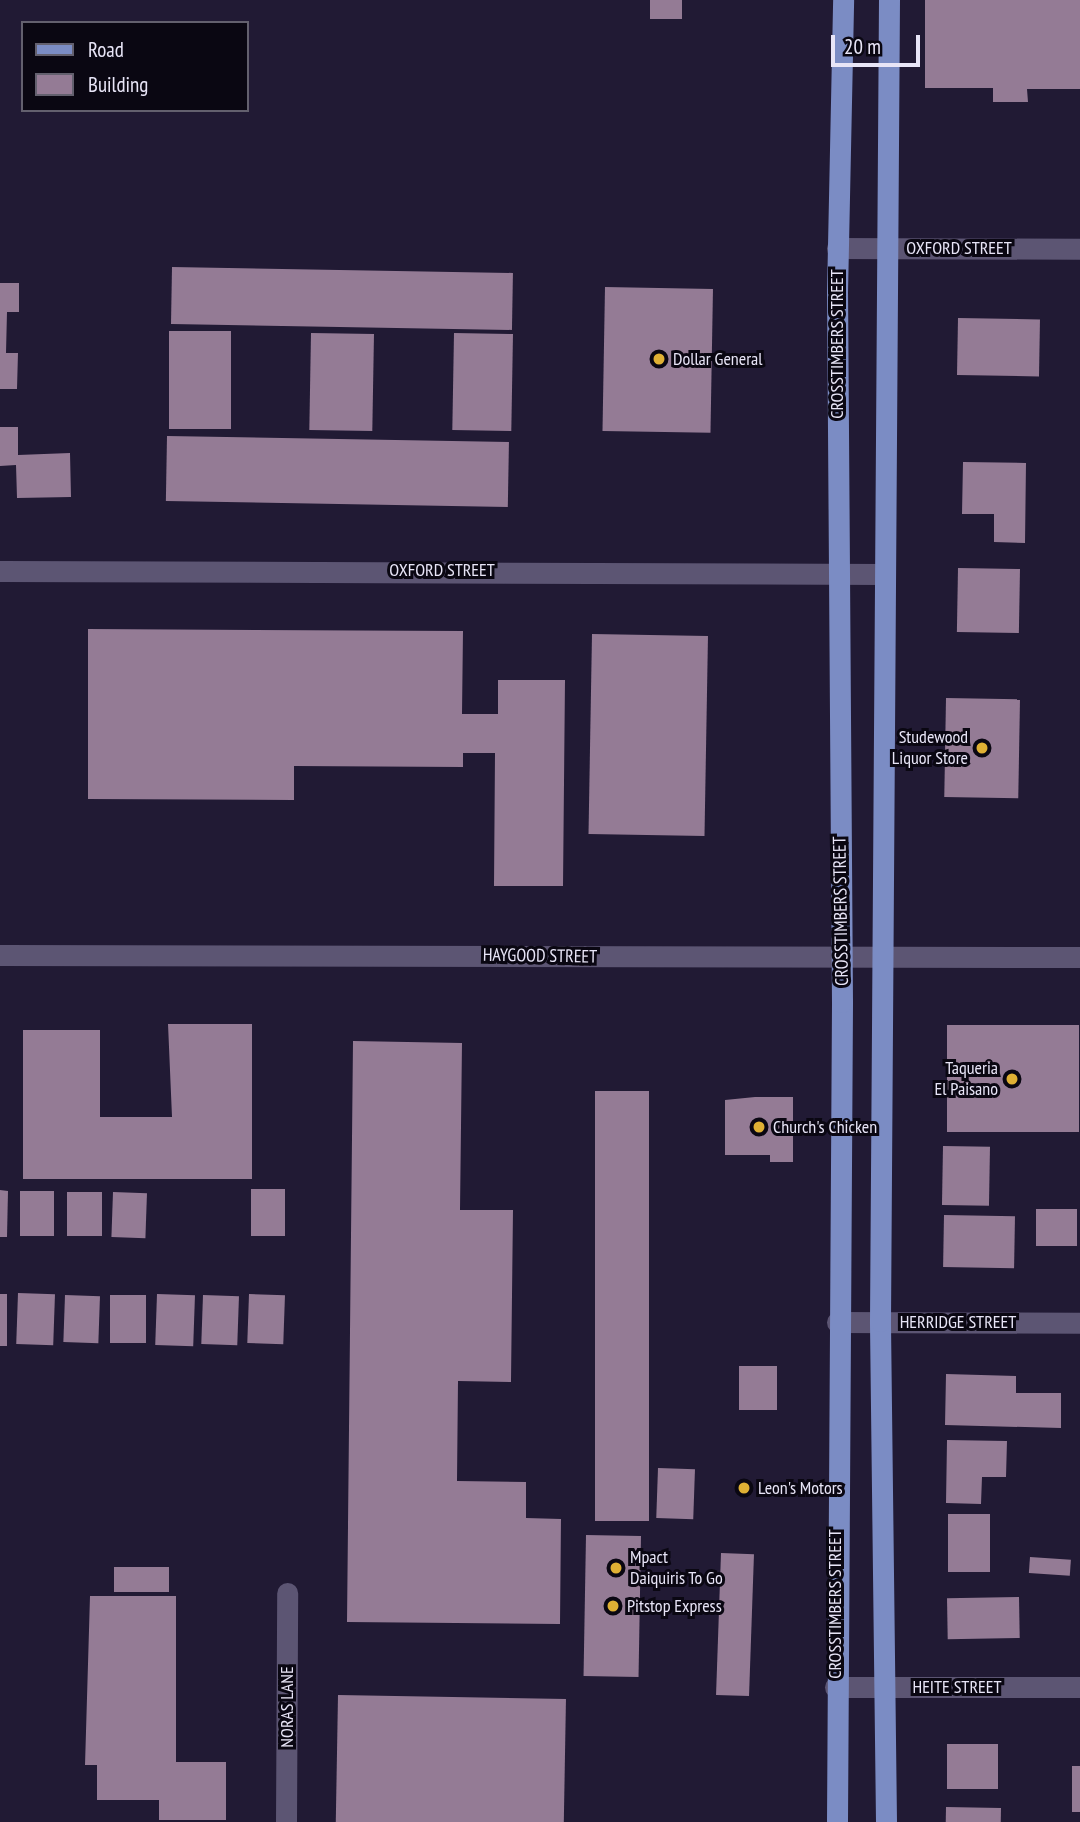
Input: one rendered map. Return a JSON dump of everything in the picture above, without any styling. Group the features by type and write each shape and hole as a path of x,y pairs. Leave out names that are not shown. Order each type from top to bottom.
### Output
{"main road":[{"name":"CROSSTIMBERS STREET","path":"837,1822 835,1688 841,958 837,248 843,0"},
{"path":"886,1822 880,1321 886,958 884,248 889,0"}],"street":[{"name":"OXFORD STREET","path":"837,248 1080,249"},
{"name":"OXFORD STREET","path":"0,571 884,573"},
{"name":"HAYGOOD STREET","path":"0,955 1080,957"},
{"name":"HERRIDGE STREET","path":"837,1322 1080,1323"},
{"name":"NORAS LANE","path":"286,1822 287,1593"},
{"name":"HEITE STREET","path":"835,1688 1080,1687"}],"building":[{"path":"650,0 682,0 682,19 650,19"},
{"path":"925,0 1080,0 1080,89 1027,89 1028,102 993,102 993,88 925,88"},
{"path":"172,267 513,273 512,330 171,324"},
{"path":"0,283 19,283 19,312 7,312 6,353 18,353 17,389 0,389"},
{"name":"Dollar General","path":"605,287 713,289 710,433 602,431"},
{"path":"958,318 1040,319 1039,376 957,375"},
{"path":"169,331 231,331 231,429 169,429"},
{"path":"311,333 374,334 372,431 309,430"},
{"path":"454,333 513,334 511,431 452,430"},
{"path":"0,427 18,427 18,455 70,453 71,497 17,498 16,465 0,466"},
{"path":"167,436 509,442 508,507 166,501"},
{"path":"963,462 1026,463 1025,543 994,542 994,514 962,514"},
{"path":"958,568 1020,569 1019,633 957,632"},
{"path":"88,629 463,631 462,714 498,714 498,680 565,680 563,886 494,886 495,753 463,753 463,767 294,766 294,800 88,799"},
{"path":"592,634 708,636 704,836 589,834"},
{"name":"Studewood Liquor Store","path":"946,698 1020,699 1018,798 944,797"},
{"path":"168,1024 252,1024 252,1179 23,1179 23,1030 100,1030 100,1117 172,1117"},
{"name":"Taqueria El Paisano","path":"947,1025 1079,1025 1079,1132 947,1132"},
{"path":"353,1041 462,1043 460,1210 513,1210 511,1382 458,1381 457,1481 526,1482 526,1518 561,1519 560,1624 347,1622"},
{"path":"595,1091 649,1091 649,1521 595,1521"},
{"name":"Church's Chicken","path":"793,1097 793,1162 770,1162 770,1155 725,1155 725,1100"},
{"path":"943,1146 990,1147 989,1206 942,1205"},
{"path":"251,1189 285,1189 285,1236 251,1236"},
{"path":"0,1190 8,1191 7,1237 0,1237"},
{"path":"20,1191 54,1191 54,1236 20,1236"},
{"path":"67,1192 102,1192 102,1236 67,1236"},
{"path":"113,1192 147,1193 145,1238 111,1237"},
{"path":"1036,1209 1077,1209 1077,1246 1036,1246"},
{"path":"944,1215 1015,1216 1014,1268 943,1267"},
{"path":"18,1293 55,1294 53,1345 16,1344"},
{"path":"0,1294 7,1294 7,1346 0,1346"},
{"path":"157,1294 195,1295 193,1346 155,1345"},
{"path":"249,1294 285,1295 283,1344 247,1343"},
{"path":"65,1295 100,1296 98,1343 63,1342"},
{"path":"110,1295 146,1295 146,1343 110,1343"},
{"path":"203,1295 239,1296 237,1345 201,1344"},
{"path":"739,1366 777,1366 777,1410 739,1410"},
{"path":"946,1374 1016,1376 1016,1393 1061,1393 1061,1428 945,1425"},
{"path":"947,1440 1007,1441 1006,1477 982,1477 981,1504 946,1503"},
{"path":"658,1468 695,1469 693,1519 656,1518"},
{"path":"948,1514 990,1514 990,1572 948,1572"},
{"name":"Pitstop Express","path":"586,1535 641,1536 639,1677 584,1676"},
{"name":"Pitstop Express","path":"721,1553 754,1554 749,1696 716,1695"},
{"path":"1030,1557 1071,1560 1070,1576 1029,1573"},
{"path":"114,1567 169,1567 169,1592 114,1592"},
{"path":"90,1596 176,1596 176,1762 226,1762 226,1820 159,1820 159,1800 97,1800 97,1765 85,1765"},
{"path":"1019,1597 1020,1638 948,1639 947,1598"},
{"path":"338,1695 566,1699 564,1822 336,1822"},
{"path":"947,1744 998,1744 998,1789 947,1789"},
{"path":"1072,1766 1080,1766 1080,1812 1072,1812"},
{"path":"946,1807 1001,1808 1001,1822 946,1822"}],"place":[{"name":"Dollar General","path":"659,359"},
{"name":"Studewood Liquor Store","path":"982,748"},
{"name":"Taqueria El Paisano","path":"1012,1079"},
{"name":"Church's Chicken","path":"759,1127"},
{"name":"Leon's Motors","path":"744,1488"},
{"name":"Mpact Daiquiris To Go","path":"616,1568"},
{"name":"Pitstop Express","path":"613,1606"}]}
